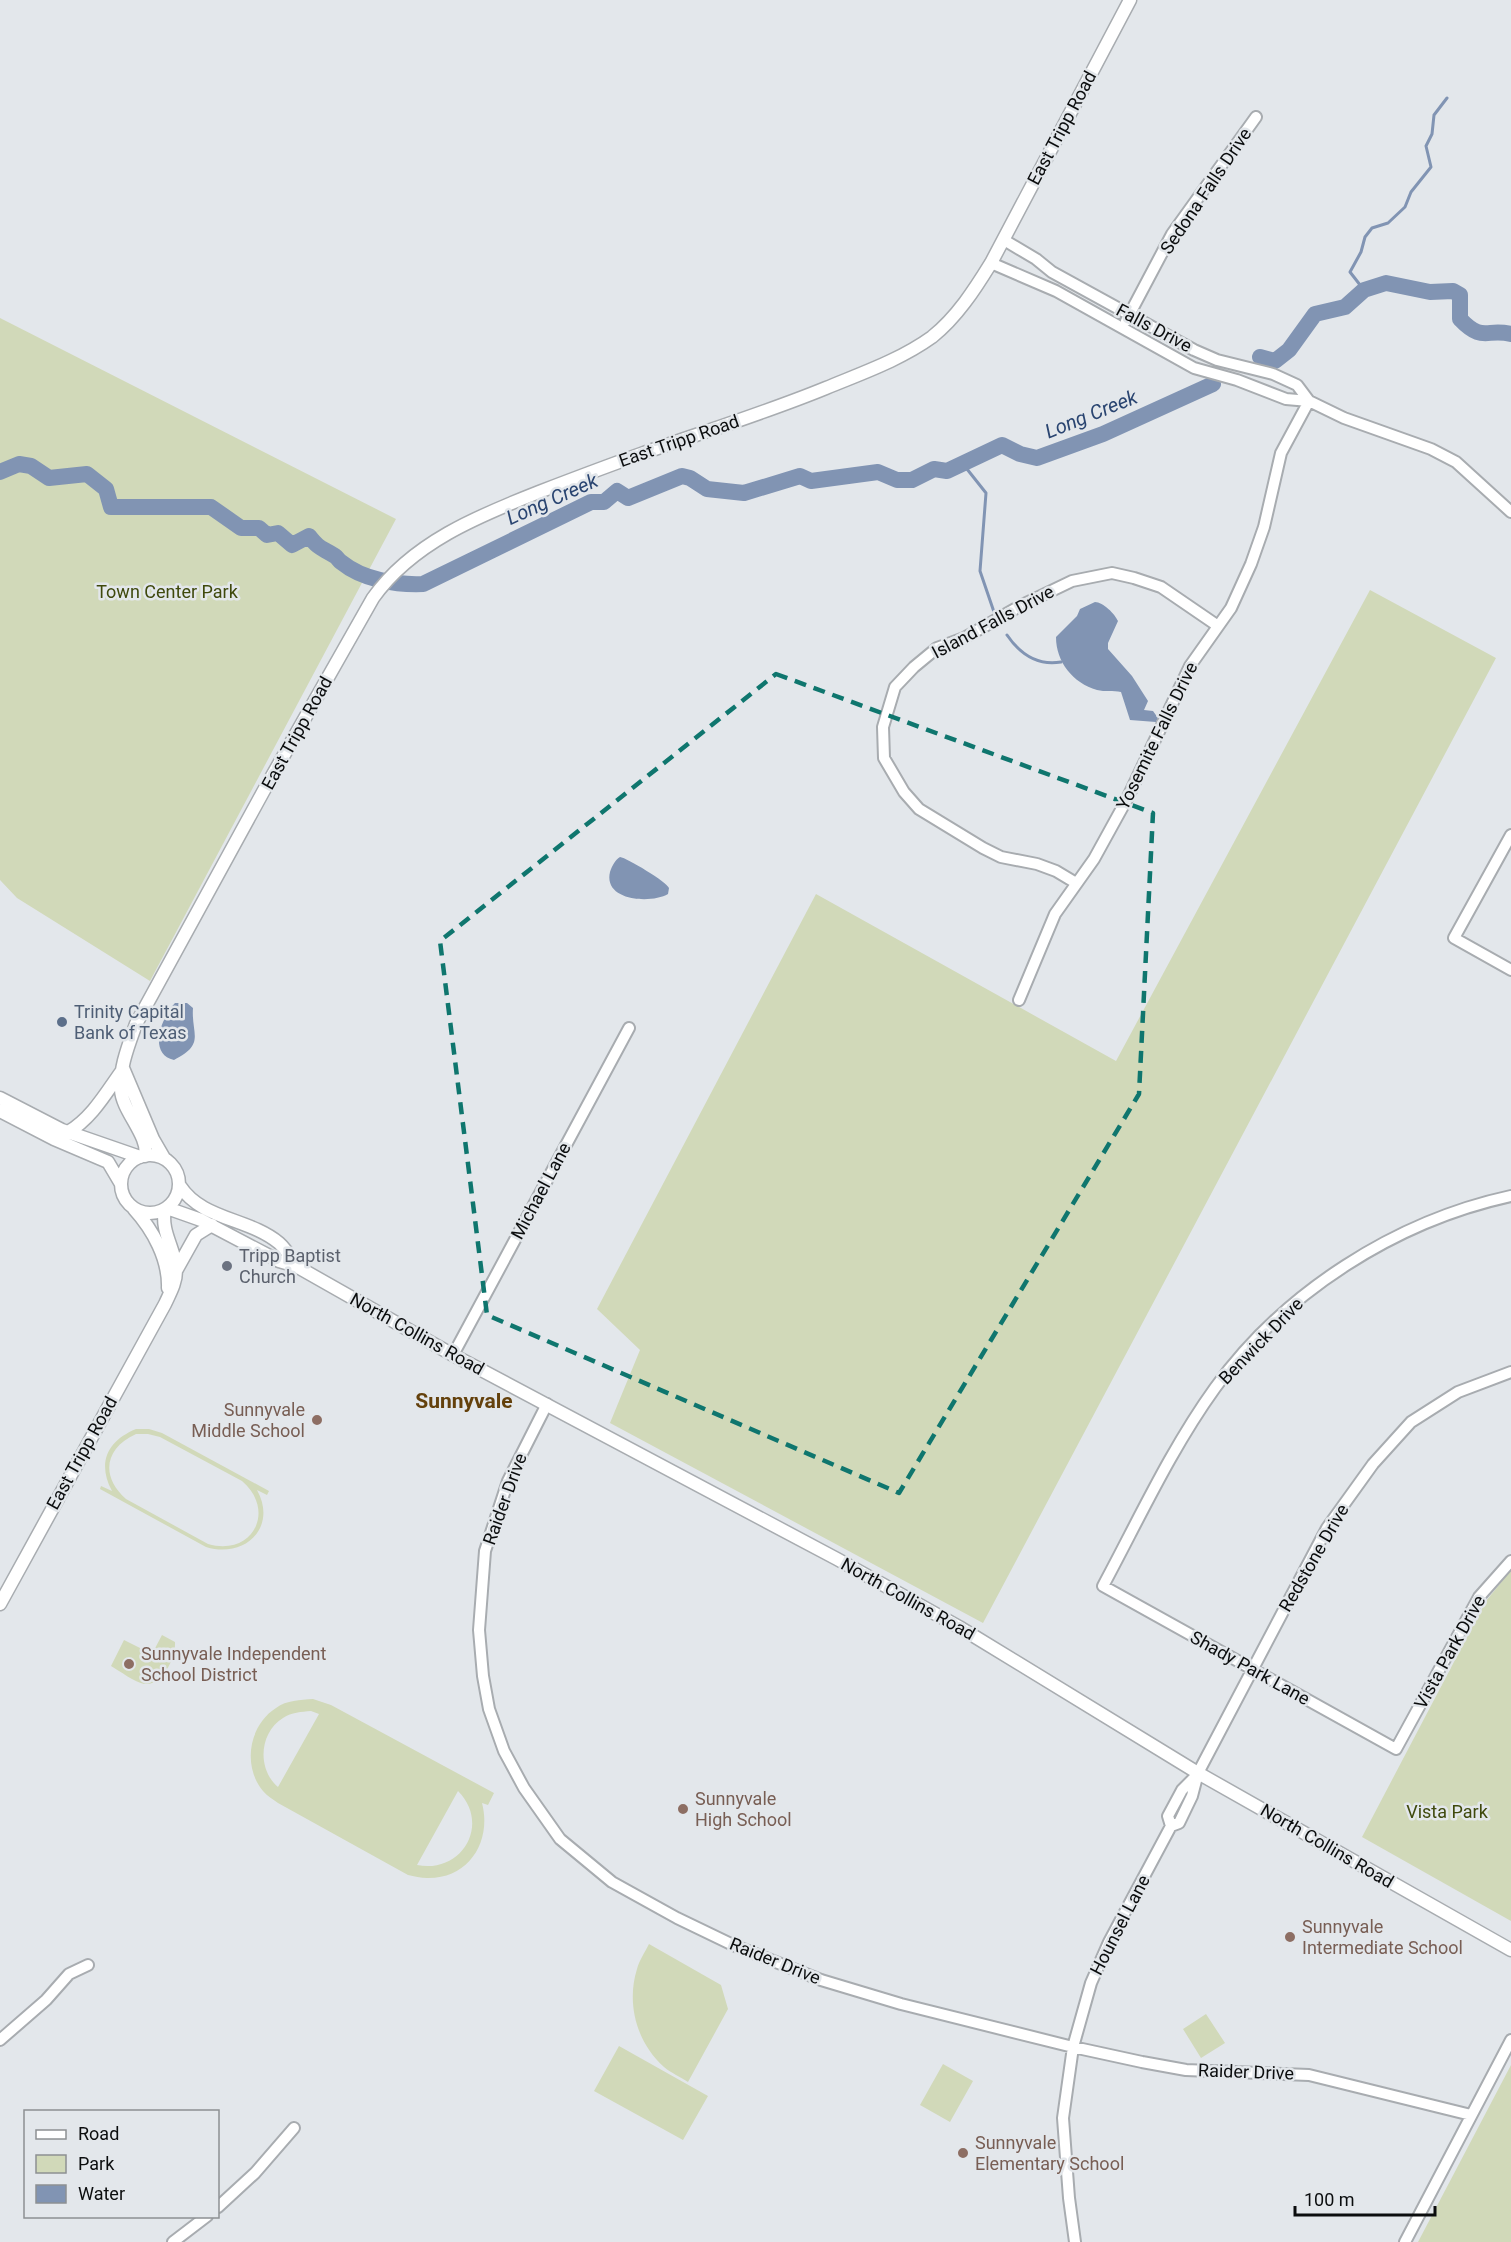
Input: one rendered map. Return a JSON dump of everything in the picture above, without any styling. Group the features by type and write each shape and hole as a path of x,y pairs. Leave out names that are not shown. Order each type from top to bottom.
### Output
{"street":[{"name":"East Tripp Road","path":"142,1156 146,1149 123,1102 121,1090 123,1068 136,1024 377,592 402,564 431,543 503,506 640,454 782,405 895,360 933,336 970,298 991,263 1130,0"},
{"name":"Sedona Falls Drive","path":"1121,329 1172,234 1257,117"},
{"name":"Falls Drive","path":"1004,240 1036,259 1052,272 1202,353 1217,360 1273,374 1297,385 1309,401"},
{"name":"Falls Drive","path":"991,263 1056,291 1194,368 1236,380 1286,399 1309,401 1344,418 1431,448 1456,462 1511,512"},
{"name":"Yosemite Falls Drive","path":"1019,1000 1055,914 1094,859 1129,796 1190,666 1231,608 1251,564 1264,526 1281,453 1309,401"},
{"name":"Island Falls Drive","path":"1076,883 1037,864 1001,857 983,848 920,809 904,792 884,758 883,727 895,687 937,648 964,638 1020,606 1072,581 1112,573 1161,587 1218,626"},
{"path":"1511,835 1454,938 1511,970"},
{"name":"Michael Lane","path":"453,1355 628,1028"},
{"path":"68,1132 77,1127 91,1112 123,1068"},
{"path":"0,1112 101,1158 113,1168 121,1184 122,1193 133,1208 150,1214 166,1209 174,1202 180,1186 176,1170 164,1158 153,1139 123,1068"},
{"path":"0,1098 68,1132 142,1156 164,1158"},
{"path":"121,1184 127,1167 142,1156"},
{"name":"North Collins Road","path":"180,1186 191,1200 202,1208 258,1230 279,1243 296,1266"},
{"name":"Benwick Drive","path":"1103,1586 1179,1443 1197,1414 1238,1360 1286,1311 1340,1269 1425,1223 1511,1196"},
{"name":"East Tripp Road","path":"133,1208 149,1228 162,1254 169,1281 165,1304"},
{"path":"166,1209 163,1217 166,1236 177,1269"},
{"name":"North Collins Road","path":"166,1209 212,1225 279,1261 296,1266 453,1355 837,1559 959,1627 1198,1773 1511,1950"},
{"name":"East Tripp Road","path":"0,1604 165,1304 177,1269 196,1235 212,1225"},
{"name":"Redstone Drive","path":"1198,1773 1327,1528 1373,1464 1411,1422 1458,1392 1511,1372"},
{"name":"Raider Drive","path":"547,1404 512,1470 495,1514 485,1551 479,1630 483,1676 489,1709 504,1751 524,1788 560,1839 612,1881 714,1936 775,1962 821,1980 901,2004 1073,2048 1186,2070 1309,2074 1472,2115"},
{"name":"Vista Park Drive","path":"1396,1749 1479,1597 1511,1561"},
{"name":"Shady Park Lane","path":"1103,1586 1396,1749"},
{"name":"Hounsel Lane","path":"1075,2242 1063,2118 1073,2048 1091,1983 1109,1942 1171,1826 1168,1816 1182,1790 1198,1773"},
{"path":"0,2040 46,2000 69,1974 88,1965"},
{"path":"1405,2242 1511,2040"},
{"path":"219,2206 255,2173 294,2128"},
{"path":"173,2242 206,2218"}],"highlighted area":[{"path":"776,674 1153,813 1139,1094 899,1493 487,1315 440,941"}],"green space":[{"name":"Town Center Park","path":"0,318 396,519 150,981 17,898 0,880"},
{"path":"1370,590 1496,658 983,1623 610,1423 640,1350 597,1309 816,894 1116,1061"},
{"path":"136,1429 149,1429 162,1433 269,1491 267,1495 257,1490 262,1504 263,1517 254,1537 233,1548 220,1550 206,1547 100,1489 101,1486 112,1491 105,1471 105,1462 112,1447 126,1434","holes":["136,1434 160,1437 242,1481 258,1505 255,1529 247,1538 237,1544 224,1546 208,1544 126,1499 112,1481 110,1472 112,1455 118,1447"]},
{"name":"Vista Park","path":"1511,1570 1511,1921 1362,1837 1486,1601"},
{"path":"162,1635 175,1642 175,1648 171,1662 157,1680 151,1683 140,1683 111,1666 124,1640 152,1654"},
{"path":"313,1699 331,1705 494,1793 488,1805 482,1803 484,1831 474,1855 465,1865 442,1877 425,1878 408,1875 278,1803 265,1793 256,1781 252,1770 254,1735 267,1715 280,1705","holes":["311,1711 319,1714 278,1787 271,1779 264,1761 265,1742 275,1725 286,1716","458,1791 468,1804 472,1818 467,1844 447,1862 433,1866 417,1865"]},
{"path":"649,1944 721,1985 728,2009 688,2082 667,2069 655,2057 641,2035 636,2022 634,1982 638,1966"},
{"path":"1206,2014 1225,2043 1201,2058 1183,2029"},
{"path":"619,2046 708,2096 683,2140 594,2091"},
{"path":"943,2064 973,2081 950,2122 920,2105"},
{"path":"1511,2065 1511,2242 1418,2242"}],"water":[{"path":"1095,602 1102,604 1118,621 1108,643 1108,649 1132,676 1148,701 1144,710 1153,711 1158,718 1156,722 1130,720 1121,692 1100,691 1088,687 1073,677 1063,663 1056,637 1077,616 1080,609"},
{"path":"620,857 667,885 668,894 651,899 640,899 630,898 614,889 610,882 610,872"},
{"path":"175,1003 187,1003 193,1008 195,1038 190,1049 174,1060 166,1056 159,1043 162,1025"}],"waterway":[{"path":"1364,290 1350,272 1361,252 1365,237 1372,228 1388,223 1405,207 1411,192 1431,167 1426,146 1432,134 1434,115 1447,98"},
{"name":"Long Creek","path":"1260,357 1275,361 1289,350 1315,314 1345,307 1364,290 1386,283 1430,292 1453,291 1460,295 1460,319 1474,331 1511,334"},
{"name":"Long Creek","path":"0,472 19,464 31,466 49,478 87,474 106,489 111,507 211,507 241,528 259,528 267,535 278,533 292,545 309,536 318,546 350,568 369,577 402,584 423,584 591,502 604,502 617,491 628,498 682,476 690,478 707,489 744,493 800,476 811,481 878,472 897,480 912,480 934,469 947,471 1002,445 1020,454 1037,458 1103,434 1213,384"},
{"path":"963,464 986,493 980,571 994,612"},
{"path":"1007,635 1030,657 1045,662 1061,662"}],"place":[{"name":"Trinity Capital Bank of Texas","path":"62,1022"},
{"name":"Tripp Baptist Church","path":"227,1266"},
{"name":"Sunnyvale Middle School","path":"317,1420"},
{"name":"Sunnyvale Independent School District","path":"129,1664"},
{"name":"Sunnyvale High School","path":"683,1809"},
{"name":"Sunnyvale Intermediate School","path":"1290,1937"},
{"name":"Sunnyvale Elementary School","path":"963,2153"}],"district":[{"name":"Sunnyvale","path":"464,1401"}]}
